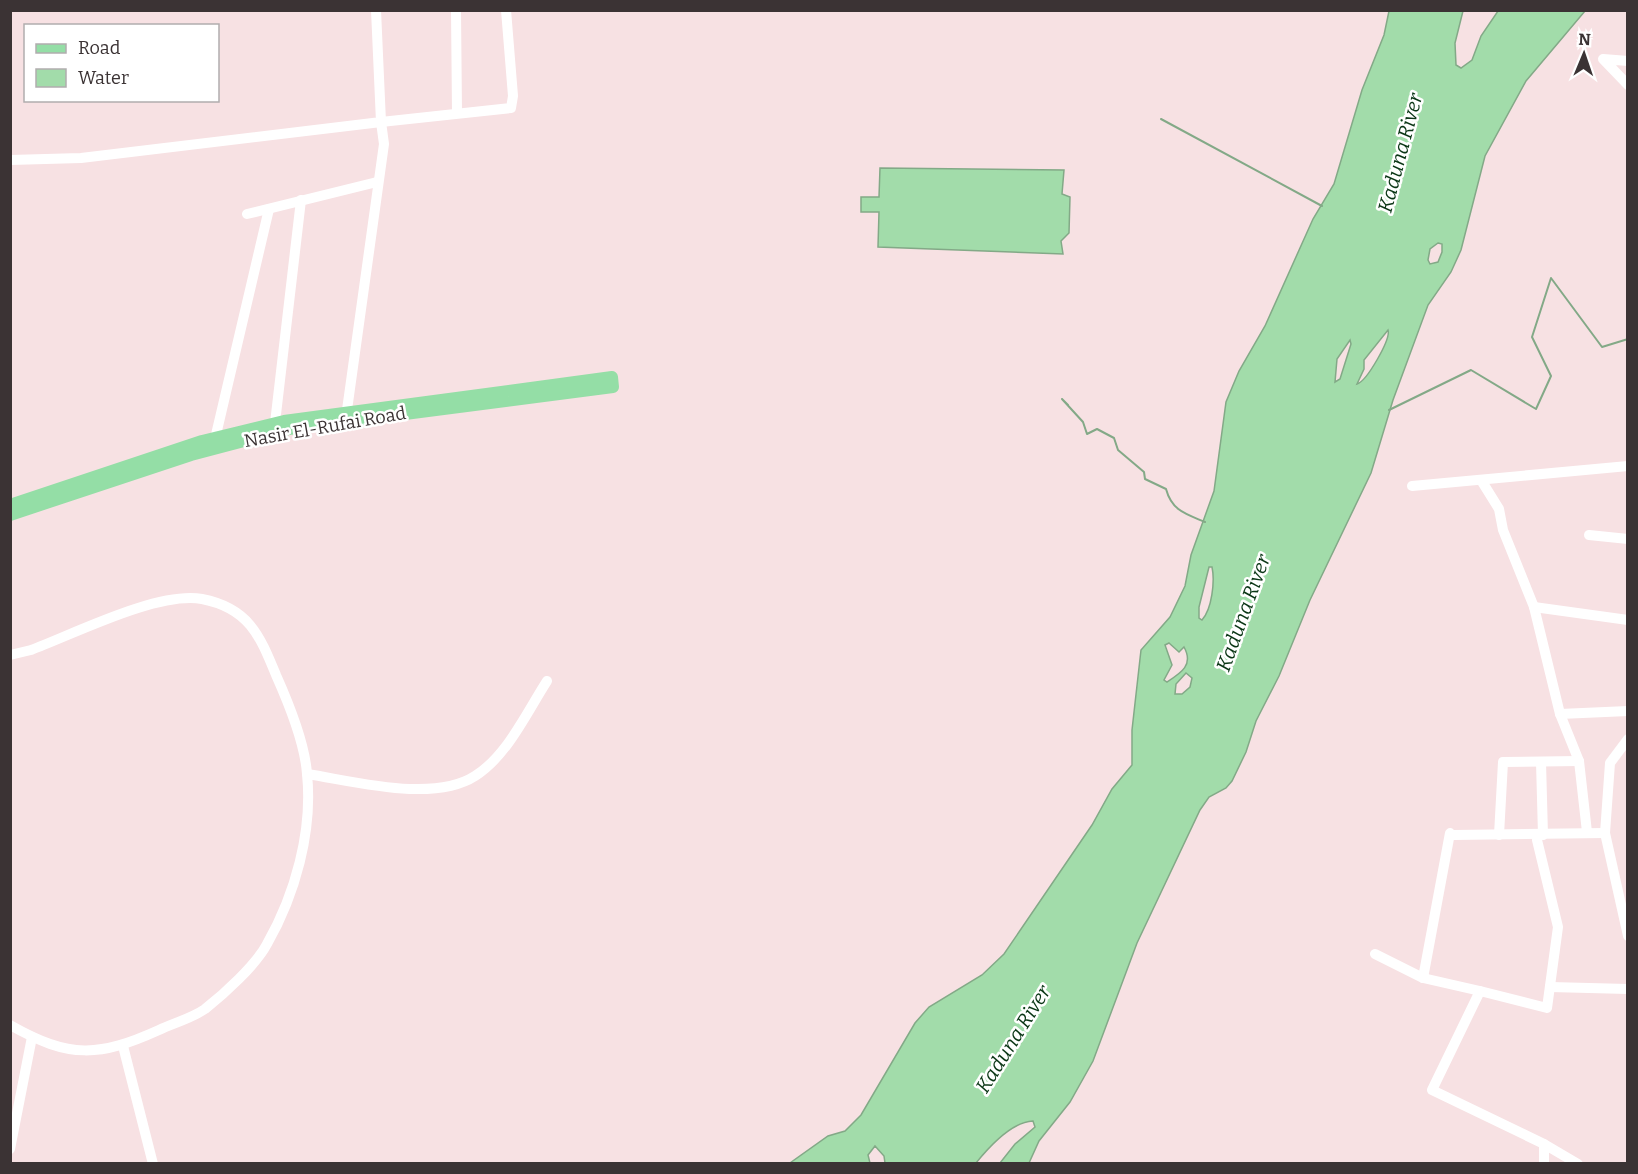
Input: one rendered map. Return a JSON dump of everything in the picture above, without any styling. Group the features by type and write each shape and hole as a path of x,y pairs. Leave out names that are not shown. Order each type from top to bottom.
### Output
{"main road":[{"path":"475,399 612,377 613,387"},
{"name":"Nasir El-Rufai Road","path":"10,515 214,439 275,423 347,410 475,399"},
{"name":"Nasir El-Rufai Road","path":"10,505 290,429 475,399"}],"street":[{"path":"347,410 384,144 376,10"},
{"path":"456,10 457,112"},
{"path":"10,160 81,158 457,112 511,108 513,96 506,10"},
{"path":"1628,61 1603,59 1628,85"},
{"path":"247,214 377,182"},
{"path":"275,423 301,200"},
{"path":"214,439 269,209"},
{"path":"1412,486 1628,466"},
{"path":"1481,480 1499,509 1503,530 1534,608 1560,714 1579,761 1587,832"},
{"path":"1589,535 1628,539"},
{"path":"10,655 31,650 168,599 201,599 227,606 246,618 263,645 290,708 308,774 306,838 289,894 267,945 239,977 203,1010 123,1046 71,1051 32,1037 10,1025"},
{"path":"1534,608 1628,620"},
{"path":"308,774 394,787 432,789 453,786 475,776 499,754 547,681"},
{"path":"1560,714 1628,711"},
{"path":"1628,739 1610,763 1605,833 1628,936"},
{"path":"1499,835 1503,762 1579,761"},
{"path":"1375,954 1423,978 1547,1008 1558,927 1540,837 1541,762"},
{"path":"1423,978 1452,834 1540,837 1587,832 1605,833"},
{"path":"1550,987 1628,989"},
{"path":"1480,992 1432,1090 1544,1144 1578,1164"},
{"path":"10,1149 32,1037"},
{"path":"123,1046 153,1164"},
{"path":"1544,1144 1544,1164"}],"water":[{"name":"Kaduna River","path":"1389,11 1463,11 1455,43 1456,65 1461,68 1472,60 1481,36 1498,11 1585,11 1526,81 1485,156 1461,250 1451,272 1428,305 1393,400 1371,473 1310,600 1232,781 1226,788 1209,797 1200,810 1137,943 1093,1061 1070,1102 1039,1141 1029,1163 1000,1163 1015,1144 1035,1127 1033,1121 1025,1122 1009,1131 994,1143 976,1163 885,1163 884,1156 875,1146 868,1155 870,1163 790,1163 828,1136 845,1131 861,1115 915,1023 929,1007 982,975 1004,954 1092,825 1112,789 1132,765 1132,730 1141,650 1170,617 1185,586 1191,555 1214,491 1226,402 1239,371 1265,326 1313,219 1334,184 1362,90 1384,35","holes":["1438,243 1442,244 1438,262 1430,264 1428,260 1430,249","1388,330 1386,342 1377,359 1366,376 1357,384 1364,369 1364,360","1350,340 1351,344 1340,379 1335,382 1337,359","1209,567 1212,567 1212,595 1202,620 1199,618 1199,607","1169,643 1179,652 1184,647 1188,659 1181,672 1167,682 1164,680 1172,665 1165,645","1186,673 1192,678 1190,687 1182,694 1175,694 1176,684"]},
{"path":"880,168 1064,170 1062,194 1070,197 1069,233 1061,241 1063,254 878,247 879,212 861,212 861,197 879,197"}],"waterway":[{"path":"1161,119 1322,206"},
{"path":"1389,410 1471,370 1536,409 1551,376 1532,337 1551,278 1602,347 1628,339"},
{"path":"1068,405 1062,399 1083,422 1087,434 1097,429 1114,438 1118,450 1144,472 1145,479 1166,489 1172,502 1181,511 1205,522"}]}
